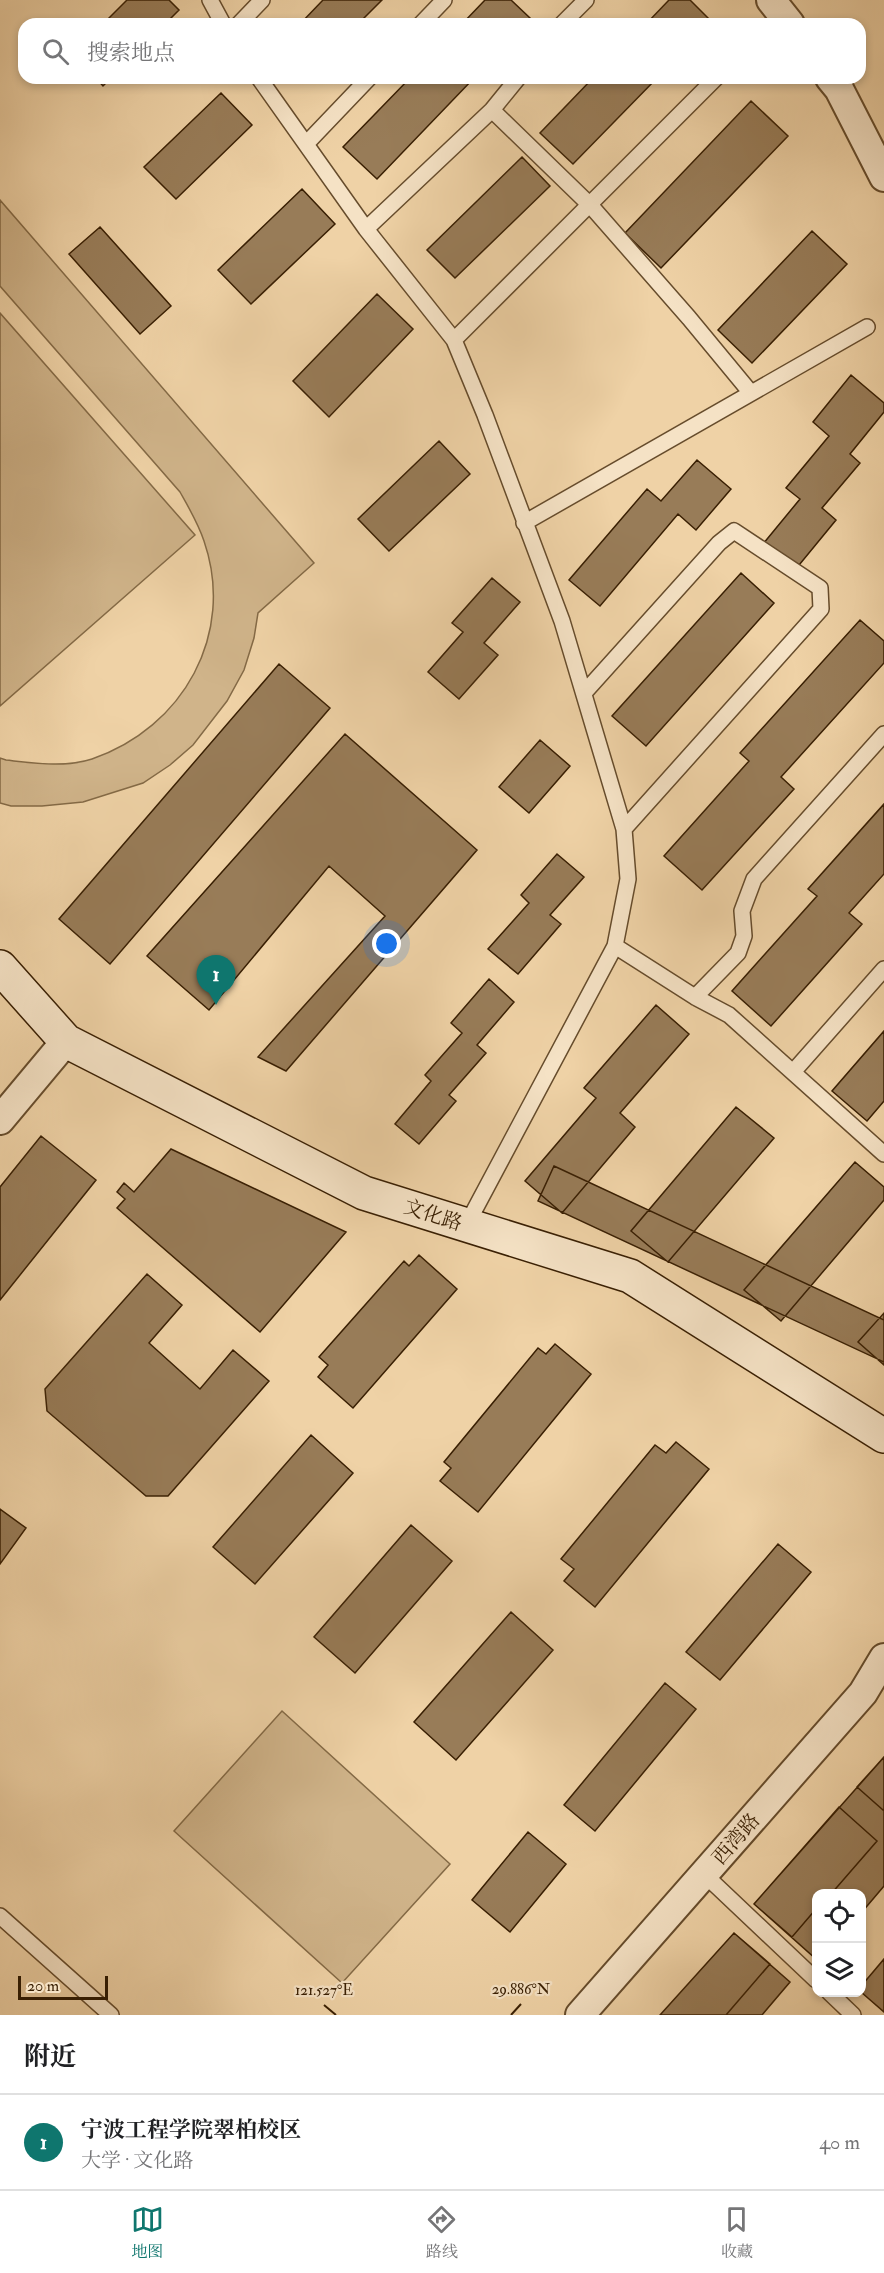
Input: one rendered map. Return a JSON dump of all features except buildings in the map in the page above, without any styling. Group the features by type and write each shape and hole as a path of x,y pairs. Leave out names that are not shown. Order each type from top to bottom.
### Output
{"street":[{"path":"771,0 785,18"},
{"path":"834,84 884,177"},
{"name":"文化路","path":"0,967 66,1041 364,1193 630,1276 884,1436"},
{"path":"0,1120 66,1041"},
{"name":"西湾路","path":"580,2015 864,1693 884,1658"}],"lane":[{"path":"210,0 220,18"},
{"path":"245,18 262,0"},
{"path":"427,18 444,0"},
{"path":"568,18 586,0"},
{"path":"263,84 366,230 454,340 485,415 562,621 624,829 628,879 615,946 466,1226"},
{"path":"306,144 363,84"},
{"path":"366,230 492,110 513,84"},
{"path":"454,340 591,206 710,84"},
{"path":"492,110 591,206 751,393"},
{"path":"524,523 867,327"},
{"path":"584,693 718,543 734,531 820,588 821,609 624,829"},
{"path":"695,997 738,953 744,936 742,911 754,879 884,734"},
{"path":"615,946 695,997 729,1015 884,1154"},
{"path":"793,1072 884,969"},
{"path":"705,1875 812,1976"},
{"path":"0,1916 111,2015"},
{"path":"834,1997 853,2015"}],"shaded area":[{"path":"0,200 314,563 258,613 254,638 244,670 227,701 193,745 170,765 143,783 83,802 42,806 11,806 0,803 0,758 49,764 82,762 124,745 152,725 176,701 194,673 207,643 213,610 212,576 202,534 180,492 0,286"},
{"path":"0,313 195,535 0,706"},
{"path":"282,1711 450,1864 342,1983 174,1831"}],"place":[{"name":"宁波工程学院翠柏校区","path":"216,1005"}]}
